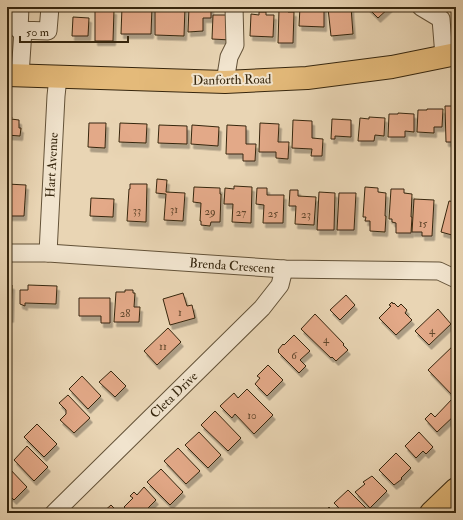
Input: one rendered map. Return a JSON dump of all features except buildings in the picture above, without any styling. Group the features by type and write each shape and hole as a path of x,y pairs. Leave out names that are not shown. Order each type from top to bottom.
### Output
{"main road":[{"name":"Danforth Road","path":"14,75 225,82 307,78 392,67 450,55"},
{"path":"431,513 456,489"}],"street":[{"path":"20,7 19,30 48,31 50,7"},
{"path":"225,82 229,57 235,45 234,7"},
{"path":"421,7 444,13 450,55"},
{"path":"14,75 23,30"},
{"name":"Hart Avenue","path":"48,253 58,77"},
{"name":"Brenda Crescent","path":"7,253 48,253 284,269 439,271 456,279"},
{"name":"Cleta Drive","path":"54,513 262,308 280,285 284,269"}]}
